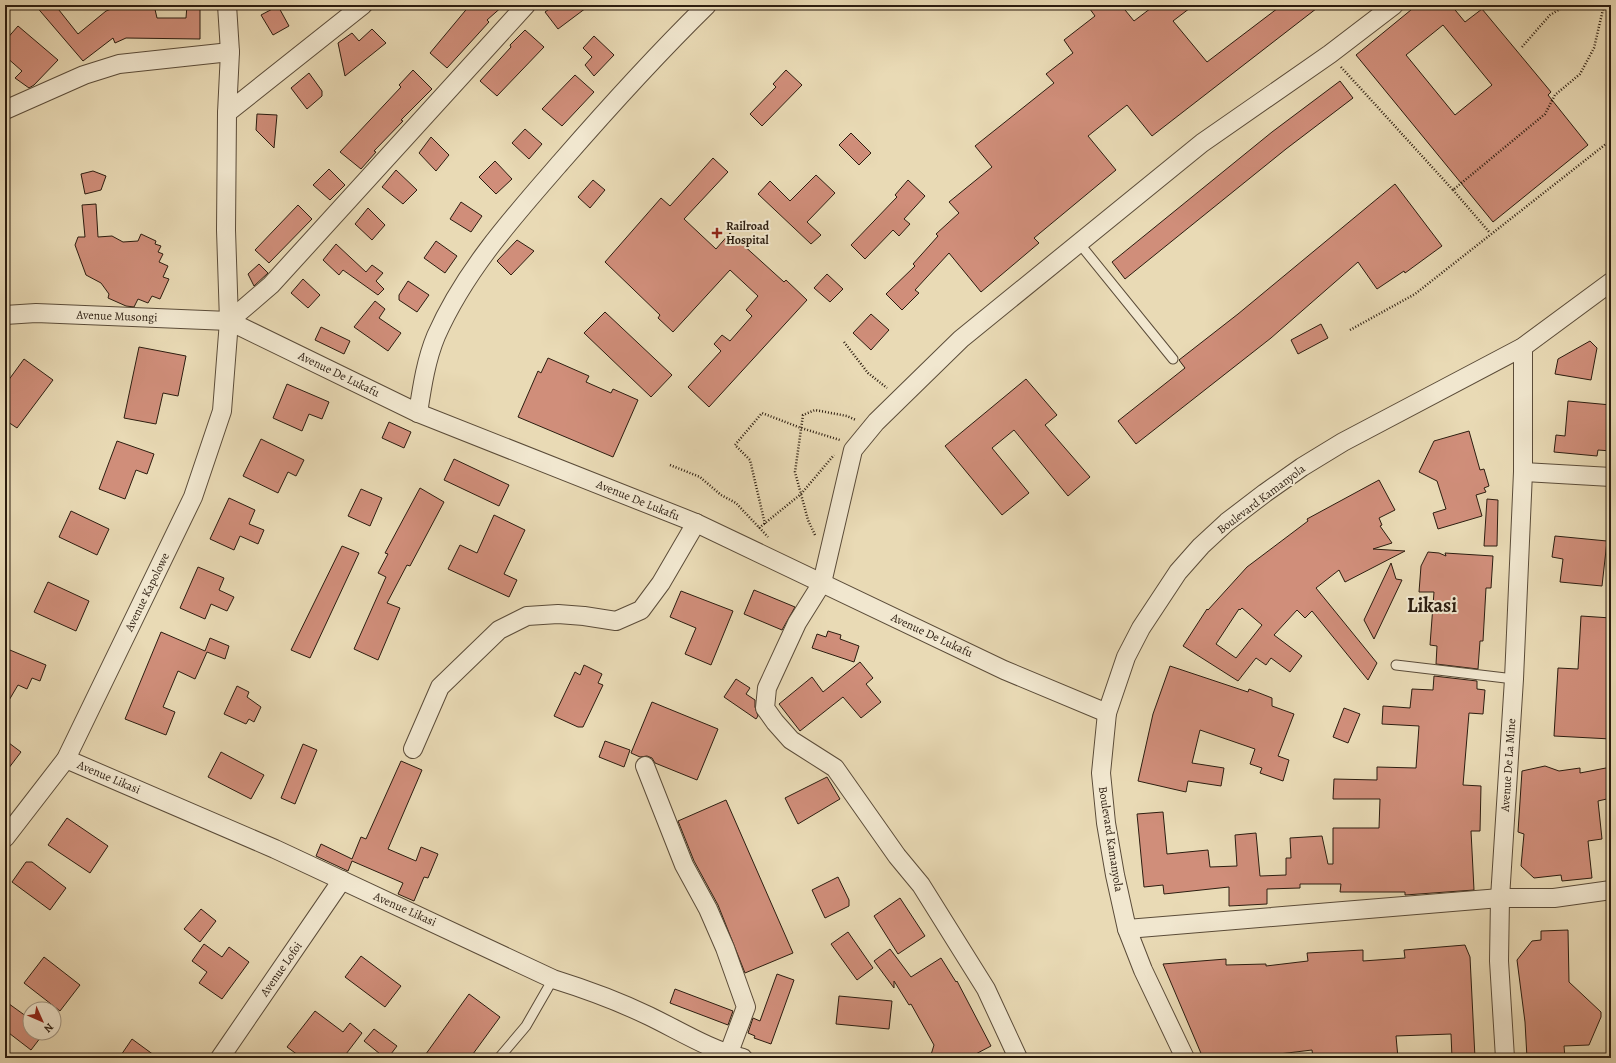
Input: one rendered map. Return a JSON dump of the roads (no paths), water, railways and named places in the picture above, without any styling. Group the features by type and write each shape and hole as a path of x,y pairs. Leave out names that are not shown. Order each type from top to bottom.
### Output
{"street":[{"name":"Avenue Kapolowe","path":"5,838 66,759 193,497 222,410 229,321 226,230 227,113 230,52 227,5"},
{"path":"227,113 364,5"},
{"path":"229,321 271,285 526,5"},
{"path":"418,412 423,379 436,337 464,285 505,226 660,51 707,5"},
{"path":"1018,1058 986,989 921,885 897,856 835,768 791,740 775,722 766,708 767,688 798,623 822,583 828,563 843,487 853,450 901,396 961,340 1202,143 1330,54 1394,5"},
{"path":"5,110 77,78 119,64 230,52"},
{"name":"Boulevard Kamanyola","path":"1185,1058 1144,970 1127,929 1114,875 1102,787 1101,773 1107,714 1126,657 1141,628 1178,572 1201,546 1227,522 1302,467 1343,442 1523,347 1611,282"},
{"name":"Avenue Musongi","path":"5,315 36,313 229,321"},
{"name":"Avenue De Lukafu","path":"229,321 418,412 696,523 1004,670 1107,714"},
{"name":"Avenue De La Mine","path":"1505,1058 1499,961 1500,898 1514,679 1523,472 1523,347"},
{"path":"1523,472 1611,477"},
{"path":"413,750 440,687 499,630 527,616 558,614 616,621 640,610 661,583 696,523"},
{"name":"Avenue Likasi","path":"66,759 275,849 553,979 589,990 648,1015 732,1057"},
{"path":"645,766 684,865 708,909 725,948 746,1007 732,1057"},
{"name":"Avenue Lofoi","path":"220,1058 342,880"},
{"path":"1127,929 1500,898 1554,898 1611,890"}],"lane":[{"path":"1079,243 1172,359"},
{"path":"1396,665 1514,679"},
{"path":"499,1058 526,1026 553,979"}],"place":[{"name":"Railroad Hospital","path":"717,233"}],"district":[{"name":"Likasi","path":"1432,605"}]}
